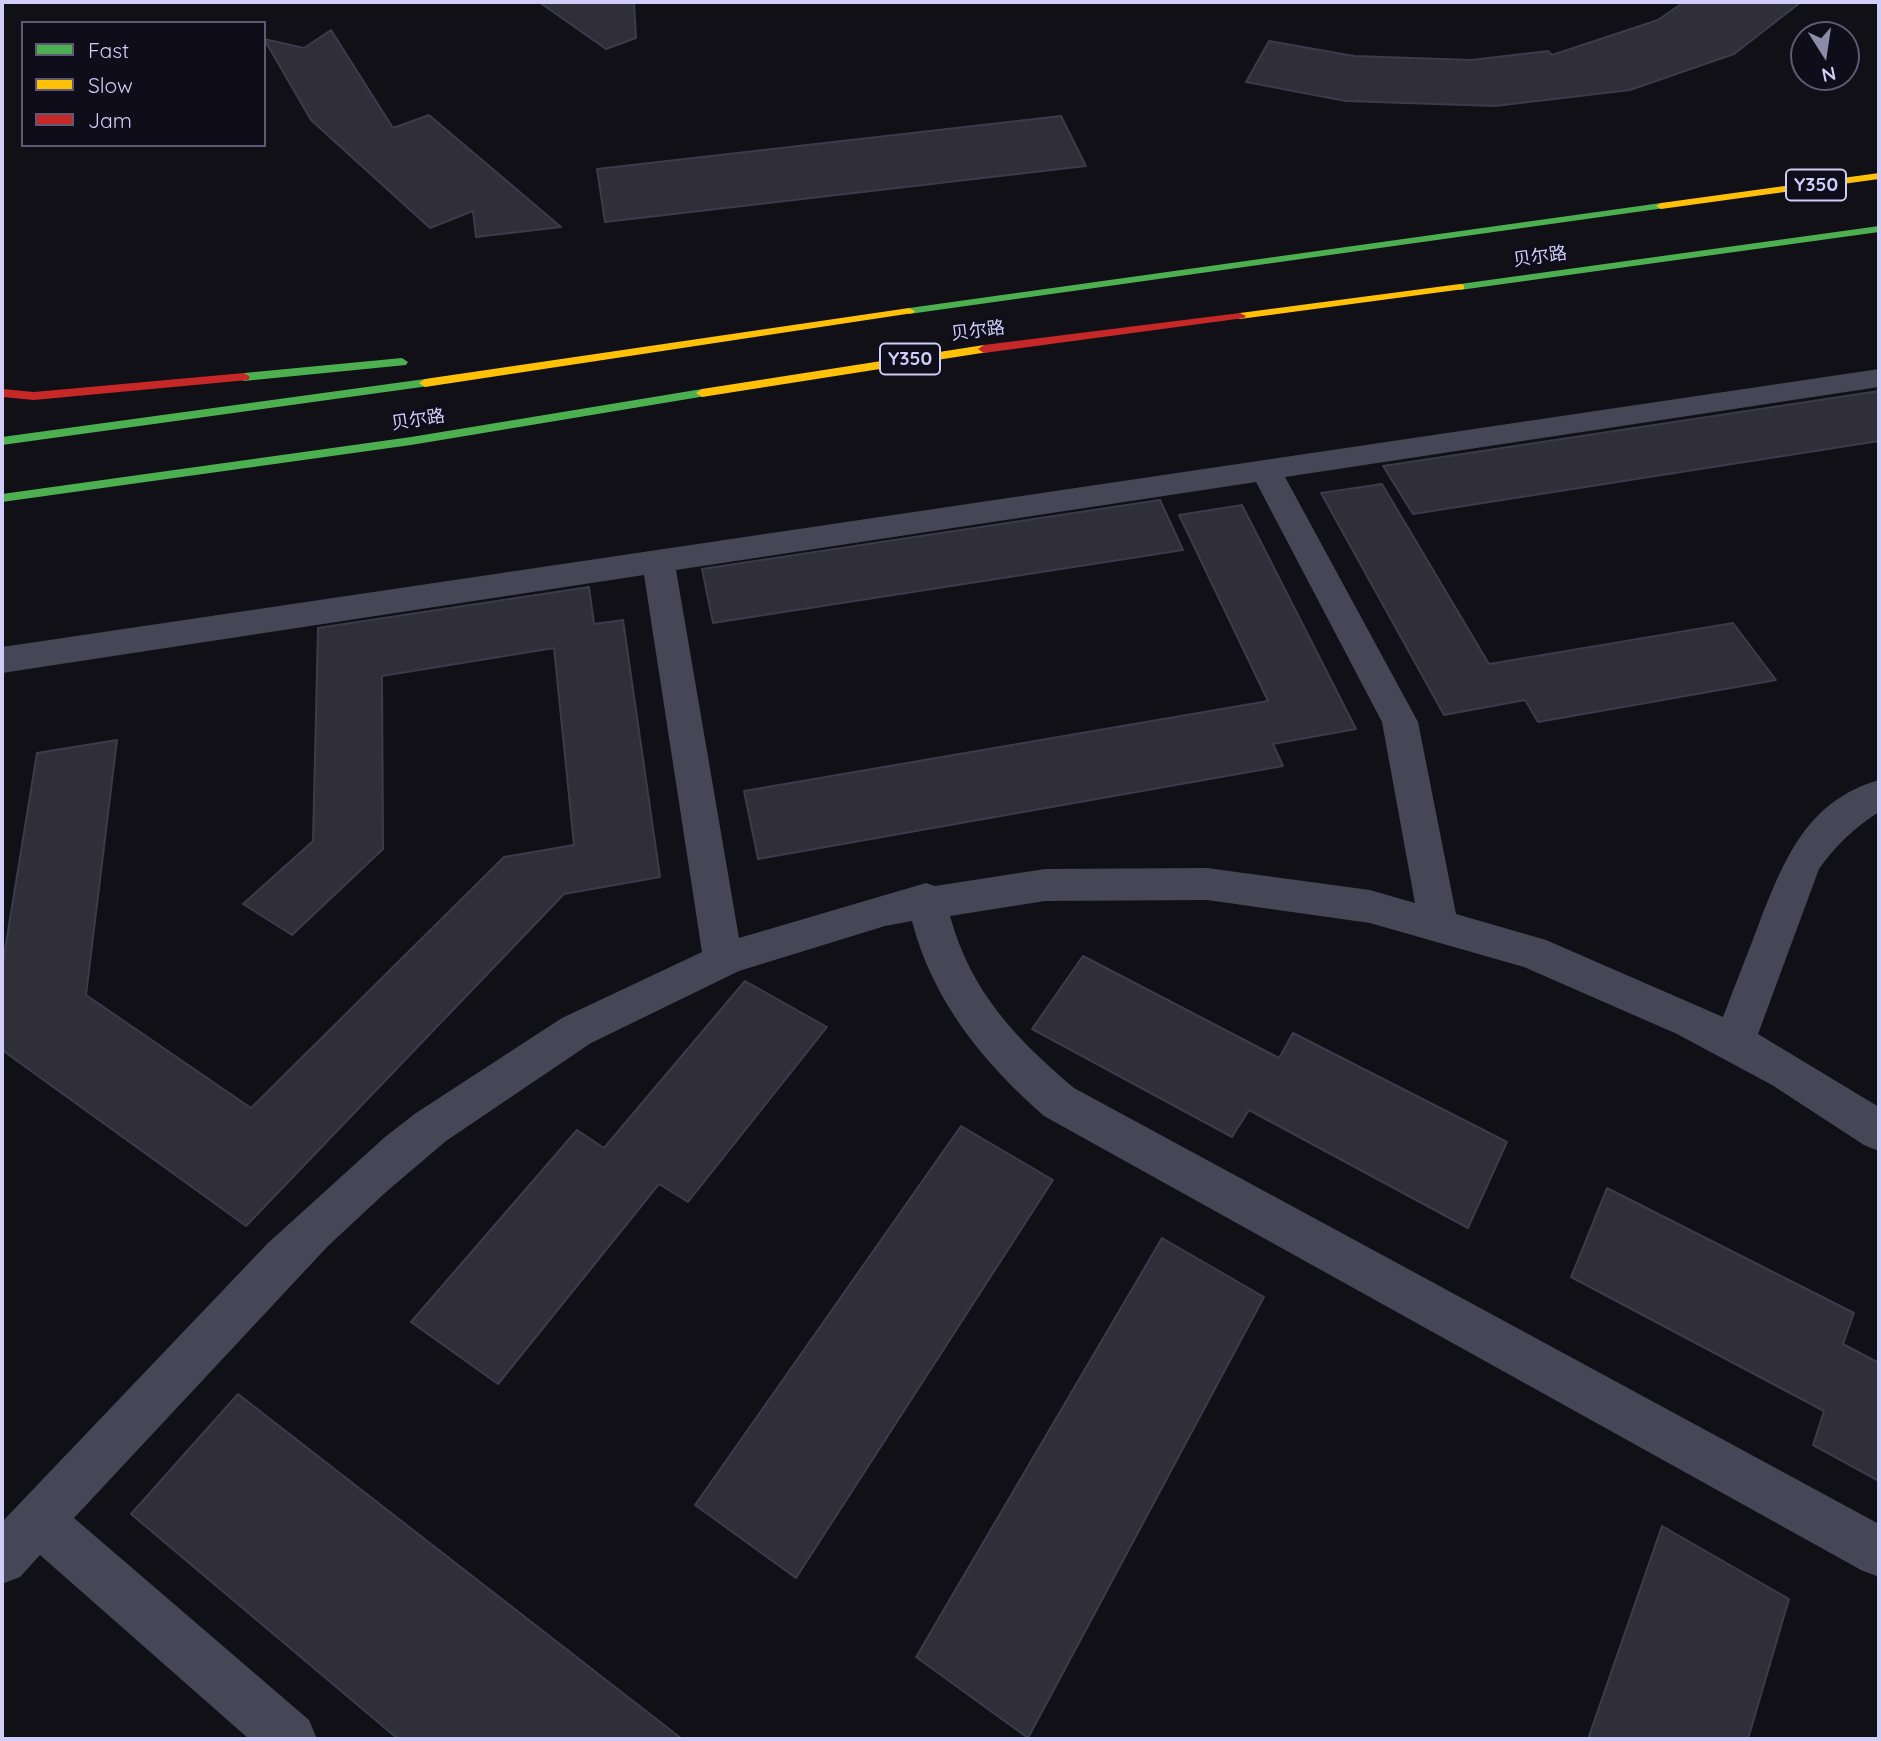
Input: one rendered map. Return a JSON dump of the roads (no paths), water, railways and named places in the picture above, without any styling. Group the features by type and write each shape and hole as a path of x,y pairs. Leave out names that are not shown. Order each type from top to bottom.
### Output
{"main road":[{"path":"1754,194 1879,165"},
{"name":"贝尔路","path":"2,441 1879,176"},
{"name":"贝尔路","path":"2,498 439,437 923,357 1419,293 1879,229"},
{"path":"1820,237 1879,236"},
{"path":"2,393 34,396 424,361"},
{"path":"465,362 561,363"},
{"path":"43,509 253,463"}],"street":[{"path":"2,660 1879,378"},
{"path":"1266,471 1400,722 1438,923"},
{"path":"658,562 723,959"},
{"path":"1734,1042 1802,863 1821,837 1844,815 1879,794"},
{"path":"2,1559 287,1255 358,1187 429,1128 502,1075 575,1030 649,991 723,959 790,934 926,899 1084,881 1162,881 1242,886 1323,897 1438,923 1567,965 1651,1000 1734,1042 1802,1081 1879,1131"},
{"path":"926,899 934,936 967,1007 993,1041 1059,1102 1879,1552"},
{"path":"38,1520 290,1739"}]}
